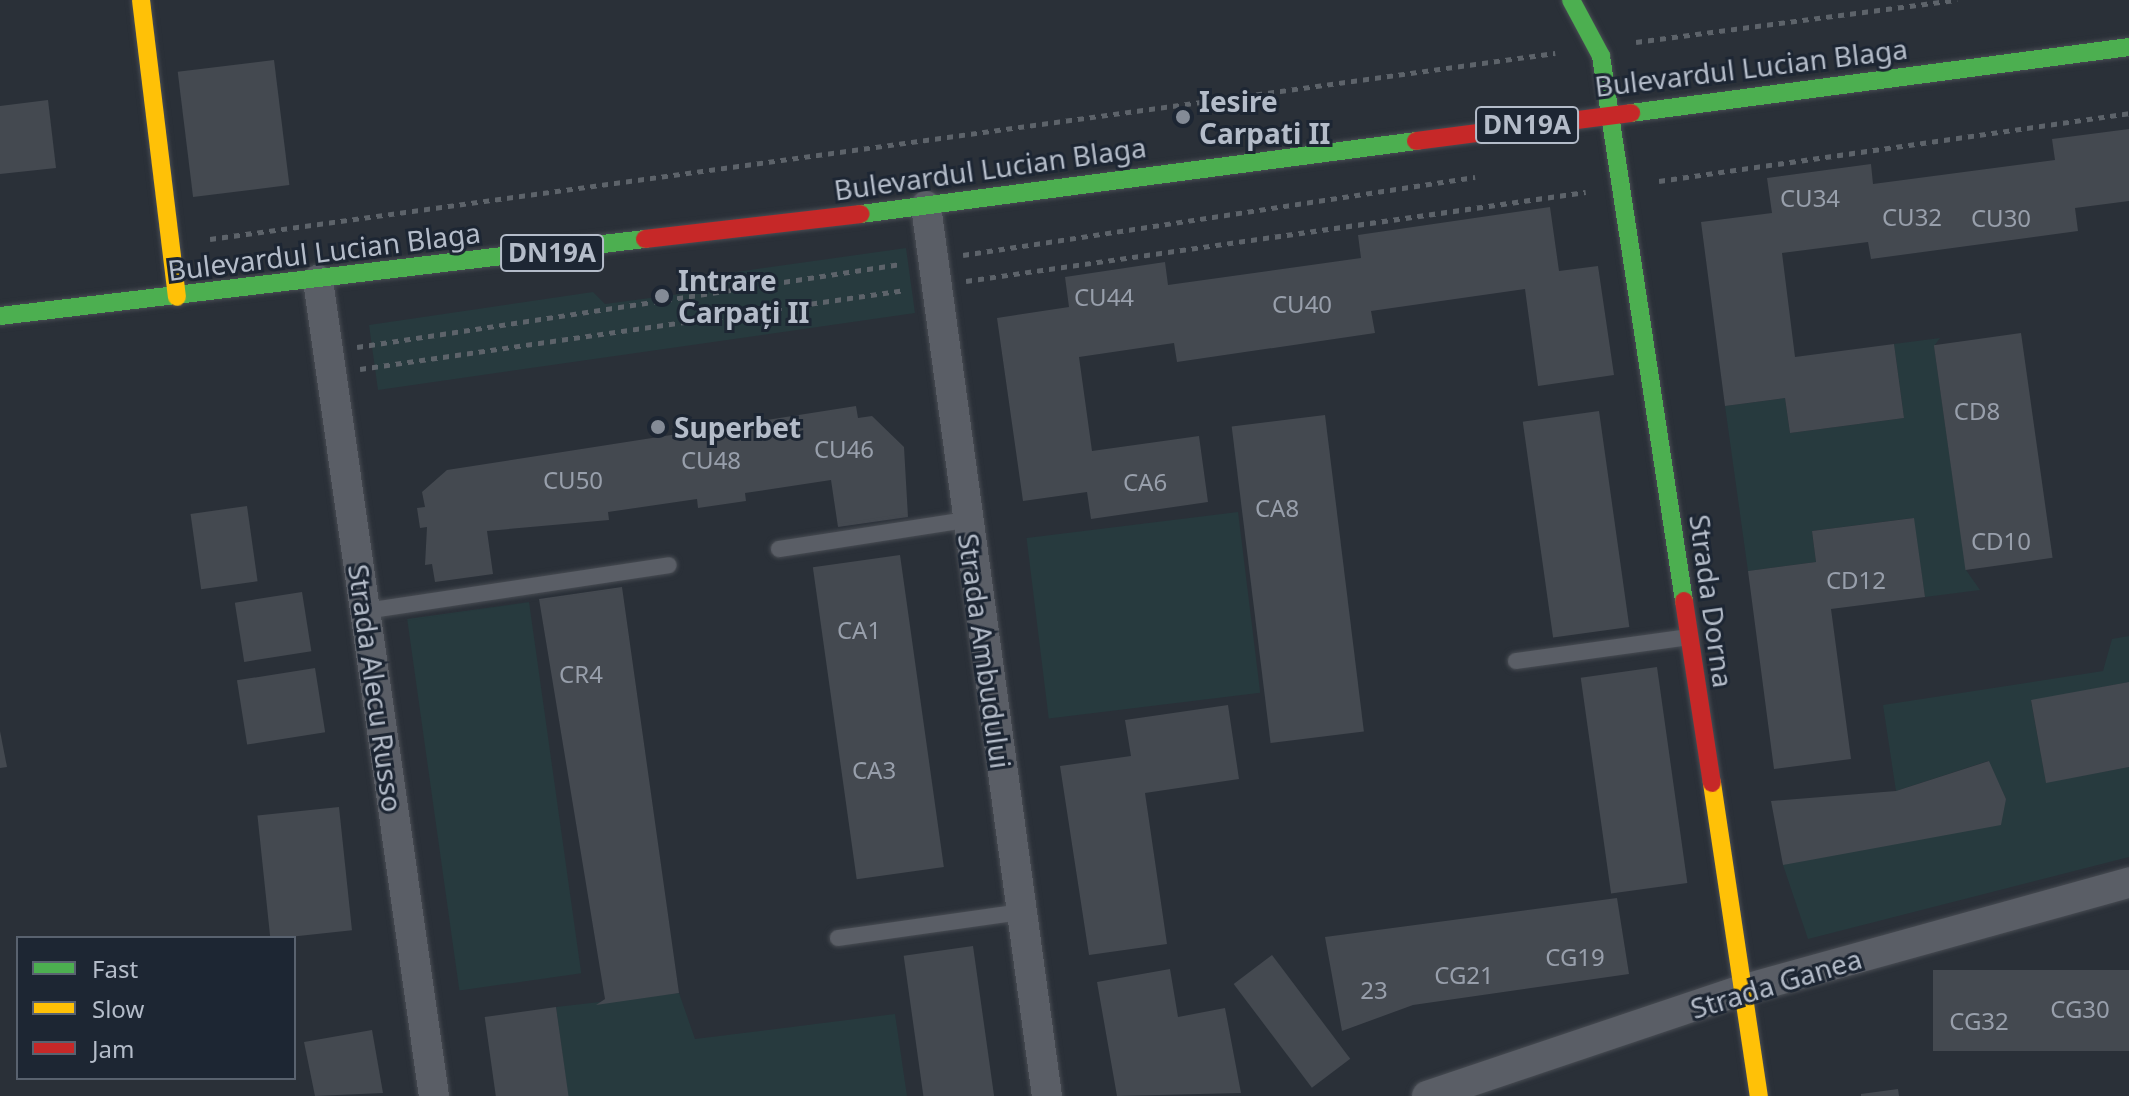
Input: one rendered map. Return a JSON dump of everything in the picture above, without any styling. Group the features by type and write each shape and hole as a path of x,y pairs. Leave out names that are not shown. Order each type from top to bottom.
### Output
{"main road":[{"path":"141,0 177,297"},
{"name":"Strada Dorna","path":"1571,0 1597,47 1611,113 1759,1096"},
{"name":"Bulevardul Lucian Blaga","path":"0,316 926,206 1611,113 2129,47"}],"street":[{"name":"Strada Ambudului","path":"926,206 1047,1096"},
{"name":"Strada Alecu Russo","path":"318,280 434,1096"},
{"name":"Strada Ganea","path":"1427,1096 1742,990 2129,883"}],"lane":[{"path":"779,549 967,520"},
{"path":"366,611 669,565"},
{"path":"1516,661 1689,636"},
{"path":"838,938 1021,912"}],"path":[{"path":"202,227 209,239 1957,0"},
{"path":"329,362 935,272 1622,186 2129,113"},
{"path":"329,362 935,272 1494,174"}],"green space":[{"path":"906,248 915,313 378,390 369,325 593,292 605,304 718,289 729,273"},
{"path":"1940,338 1934,346 1966,570 1980,590 1925,597 1913,518 1812,531 1816,562 1748,571 1725,406 1785,398 1790,433 1904,418 1894,344"},
{"path":"1238,512 1260,693 1049,719 1027,538"},
{"path":"529,602 581,973 459,990 407,619"},
{"path":"2129,636 2129,682 2031,701 2046,782 2129,767 2129,857 1808,939 1783,865 2006,799 1988,761 1896,791 1883,705 2103,671 2112,639"},
{"path":"679,993 695,1039 895,1014 907,1096 568,1096 556,1007"}],"building":[{"path":"274,60 289,185 193,197 178,72"},
{"path":"48,100 56,168 0,174 0,106"},
{"path":"2129,129 2129,201 2075,208 2078,231 1871,259 1868,242 1782,253 1795,357 1894,344 1904,418 1790,433 1785,398 1725,406 1701,222 1772,213 1767,178 1871,164 1873,184 2055,160 2052,139"},
{"path":"1550,207 1559,271 1598,266 1614,375 1538,386 1525,289 1371,311 1375,333 1177,362 1174,343 1079,357 1092,451 1199,436 1208,502 1091,519 1087,492 1023,501 997,318 1069,307 1065,277 1165,262 1168,285 1361,258 1358,235"},
{"path":"2021,333 2053,558 1965,570 1934,345"},
{"path":"856,406 858,418 872,416 904,447 908,517 838,527 831,480 745,493 746,501 698,508 697,499 608,512 609,520 487,531 493,574 435,582 432,564 425,565 427,527 420,528 417,508 425,507 422,492 447,470"},
{"path":"1599,411 1629,627 1553,638 1523,422"},
{"path":"1325,415 1364,732 1271,743 1232,426"},
{"path":"247,506 258,581 201,589 191,514"},
{"path":"1914,518 1925,597 1831,609 1851,759 1774,769 1748,571 1816,562 1812,531"},
{"path":"900,555 944,867 857,879 813,567"},
{"path":"622,587 679,993 596,1005 605,999 539,599"},
{"path":"302,592 311,651 244,662 235,603"},
{"path":"1657,667 1687,883 1611,894 1581,678"},
{"path":"315,668 325,732 247,745 237,680"},
{"path":"2129,682 2129,767 2046,783 2031,700"},
{"path":"1228,705 1239,779 1145,793 1167,944 1089,955 1060,766 1131,756 1125,720"},
{"path":"0,731 7,767 0,768"},
{"path":"1989,761 2006,799 2001,825 1783,865 1771,801 1896,791"},
{"path":"339,807 352,930 270,936 257,816"},
{"path":"1617,898 1629,974 1413,1005 1342,1031 1325,937"},
{"path":"973,946 994,1096 923,1096 904,956"},
{"path":"1272,955 1350,1059 1312,1088 1234,984"},
{"path":"1170,969 1178,1017 1225,1008 1241,1093 1117,1096 1097,982"},
{"path":"1933,970 2129,970 2129,1051 1933,1051"},
{"path":"556,1007 569,1096 496,1096 485,1017"},
{"path":"372,1030 383,1093 315,1096 304,1042"},
{"path":"1898,1089 1899,1096 1861,1096 1861,1094"}],"traffic: fast":[{"path":"1571,0 1601,56 1684,601"},
{"path":"1631,113 2129,47"},
{"path":"861,214 1416,141"},
{"path":"0,316 645,239"}],"traffic: slow":[{"path":"141,0 177,297"},
{"path":"1712,783 1759,1096"}],"traffic: jam":[{"path":"1416,141 1631,113"},
{"path":"645,239 861,214"},
{"path":"1684,601 1712,783"}],"place":[{"name":"Iesire Carpati II","path":"1183,117"},
{"name":"Intrare Carpați II","path":"662,296"},
{"name":"Superbet","path":"658,427"}]}
